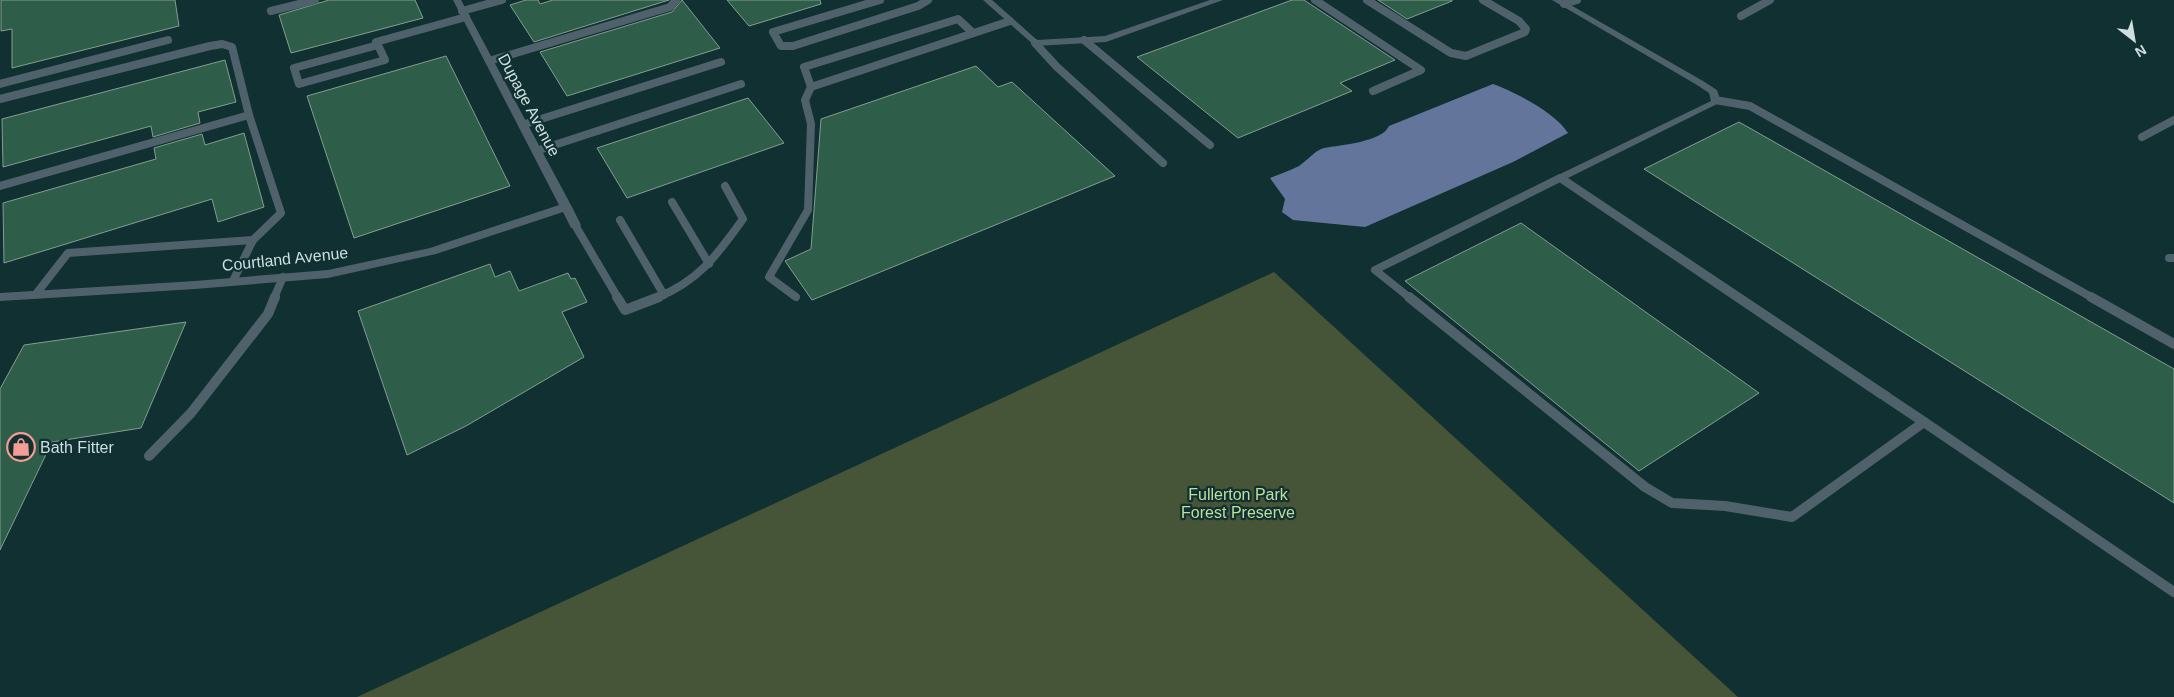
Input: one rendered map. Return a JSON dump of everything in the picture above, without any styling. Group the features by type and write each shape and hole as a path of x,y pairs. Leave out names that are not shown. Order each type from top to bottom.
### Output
{"street":[{"name":"Dupage Avenue","path":"457,0 575,224"},
{"path":"987,0 1035,43 1106,39 1218,0"},
{"path":"1560,2 1700,83 1714,92 1716,102 1560,178"},
{"path":"1560,178 1885,396"},
{"name":"Courtland Avenue","path":"0,297 328,274 432,251 566,208"}],"lane":[{"path":"271,12 315,0"},
{"path":"378,45 294,68 299,84 384,60 378,45 376,42 502,0"},
{"path":"489,61 670,7 676,0"},
{"path":"880,0 773,32 774,36 781,46 792,46 918,6 928,0"},
{"path":"1315,0 1422,70 1373,91"},
{"path":"1367,0 1451,53 1466,56 1525,32 1526,29 1519,21 1483,0"},
{"path":"1560,2 1577,0"},
{"path":"1741,16 1770,0"},
{"path":"796,297 769,277 808,210 811,124 805,100 811,87 804,68 958,19 973,33"},
{"path":"811,87 1010,20"},
{"path":"0,84 168,40"},
{"path":"1084,40 1210,145"},
{"path":"1035,43 1057,67 1163,163"},
{"path":"0,99 222,44 232,47 250,115 281,212 254,240 234,281"},
{"path":"522,125 721,62"},
{"path":"536,151 741,84"},
{"path":"1715,100 1750,106 2174,344"},
{"path":"0,186 250,115"},
{"path":"2142,137 2174,120"},
{"path":"1560,178 1375,270 1645,487 1672,503 1725,506 1792,517 1892,447 1924,422"},
{"path":"575,224 625,310 664,295 693,279 709,264 743,219 725,186"},
{"path":"672,202 709,264"},
{"path":"620,220 664,295"},
{"path":"36,294 68,253 254,240"},
{"path":"149,456 191,413 268,314 283,277"},
{"path":"1885,396 2174,592"}],"green space":[{"name":"Fullerton Park Forest Preserve","path":"1274,272 1738,697 357,697"}],"water":[{"path":"1493,84 1512,92 1545,111 1562,125 1568,133 1513,162 1365,227 1293,220 1282,212 1285,199 1270,178 1299,166 1321,149 1350,144 1378,136 1389,126"}],"building":[{"path":"1,0 175,0 179,26 12,68 12,29 1,31"},
{"path":"329,0 415,0 423,18 291,53 279,15"},
{"path":"526,0 538,0 540,4 553,0 669,0 534,42 510,5"},
{"path":"682,0 720,48 567,96 540,52 672,12"},
{"path":"727,0 820,0 821,4 749,26"},
{"path":"1292,0 1304,0 1395,60 1340,83 1352,91 1238,138 1137,57"},
{"path":"1378,0 1452,0 1452,1 1407,19"},
{"path":"446,56 510,186 354,238 307,96"},
{"path":"225,60 236,102 198,112 200,123 153,137 151,126 3,167 2,119"},
{"path":"976,66 998,87 1012,82 1115,176 812,300 785,261 811,249 821,119"},
{"path":"748,98 784,143 627,198 597,148"},
{"path":"1739,122 2174,369 2174,503 1644,169"},
{"path":"244,133 264,207 218,222 212,199 4,263 3,203 156,159 154,148 202,134 205,145"},
{"path":"1521,223 1759,393 1639,471 1405,281"},
{"path":"490,264 495,277 510,271 519,291 568,273 571,279 575,278 587,302 562,312 584,357 466,426 407,455 358,311"},
{"path":"186,322 141,428 52,442 0,550 0,389 24,345"}],"place":[{"name":"Bath Fitter","path":"21,447"}]}
